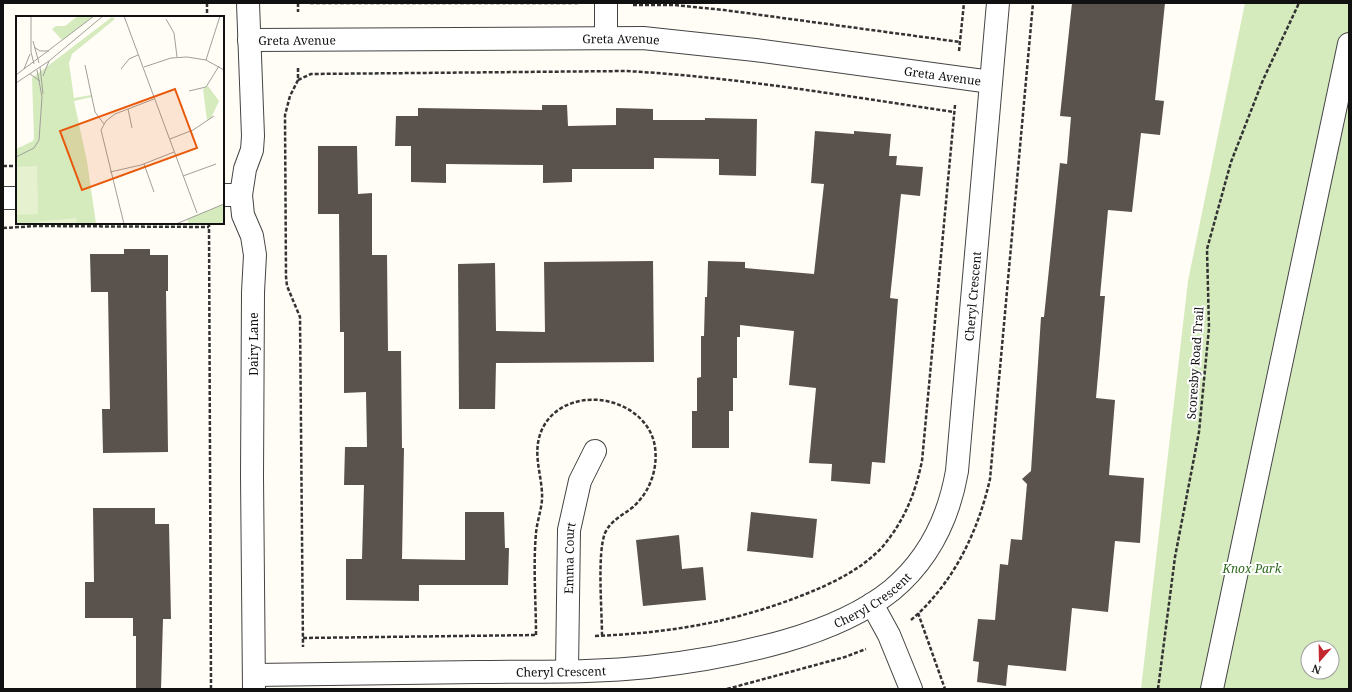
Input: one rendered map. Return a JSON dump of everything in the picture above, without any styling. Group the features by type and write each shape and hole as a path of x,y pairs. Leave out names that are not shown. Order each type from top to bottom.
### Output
{"street":[{"name":"Dairy Lane","path":"248,3 253,136 252,150 245,169 232,195 252,236 255,255 253,292 252,460 254,682"},
{"path":"606,3 606,37"},
{"name":"Cheryl Crescent","path":"254,682 648,667 750,650 805,635 834,625 872,604 892,590 912,572 941,528 952,497 957,471 998,3"},
{"name":"Greta Avenue","path":"249,40 606,37 666,40 755,50 991,82"},
{"path":"1212,689 1349,44"},
{"path":"3,198 16,198"},
{"name":"Emma Court","path":"567,670 568,530 580,481 595,451"},
{"path":"872,604 889,635 911,689"}],"path":[{"path":"207,3 207,16"},
{"path":"298,3 298,13"},
{"path":"310,3 581,3"},
{"path":"959,51 964,3"},
{"name":"Scoresby Road Trail","path":"1158,689 1176,557 1199,432 1208,328 1207,249 1232,162 1263,80 1299,3"},
{"path":"628,5 674,5 724,10 960,42"},
{"path":"298,65 298,80 290,96 285,115 287,286 300,317 303,648"},
{"path":"298,80 311,74 626,71 675,74 771,85 954,112"},
{"path":"588,636 663,632 704,625 782,604 829,584 858,567 883,546 902,520 915,492 922,461 955,102"},
{"path":"3,166 16,166"},
{"path":"3,228 36,226 209,225 211,689"},
{"path":"918,613 944,689"},
{"path":"303,638 543,635"},
{"path":"727,689 845,657 869,647"}],"green space":[{"name":"Knox Park","path":"1245,3 1349,3 1349,689 1141,689 1188,281"}],"building":[{"path":"1072,3 1165,3 1155,100 1164,101 1160,135 1141,133 1132,212 1108,210 1100,296 1105,296 1096,398 1115,400 1109,475 1144,478 1140,543 1115,541 1108,612 1072,608 1066,671 1008,665 1006,686 977,682 979,662 973,661 978,619 995,620 1000,564 1008,565 1011,539 1022,540 1027,484 1022,479 1031,471 1041,317 1044,317 1060,163 1067,164 1071,117 1060,116"},
{"path":"542,105 567,105 568,126 616,125 616,108 653,109 653,120 705,120 705,118 757,119 756,176 719,175 719,159 654,158 654,169 572,169 572,182 543,183 543,165 446,164 446,183 411,182 411,146 395,146 396,116 418,116 418,108 542,110"},
{"path":"815,131 854,134 854,131 891,134 889,156 897,156 896,165 923,167 920,196 901,194 890,298 898,299 885,463 872,462 870,484 831,481 832,464 809,463 816,388 789,385 794,331 740,325 740,337 737,337 737,378 733,378 733,411 729,411 729,448 692,448 692,411 697,411 697,378 701,377 701,336 704,336 708,261 745,262 745,268 814,274 824,184 811,183"},
{"path":"318,146 357,146 358,194 372,193 372,255 387,255 388,351 401,351 402,448 404,448 402,559 465,560 465,512 504,512 505,548 509,548 508,585 419,585 419,601 346,600 346,559 362,559 364,485 344,485 345,447 367,447 366,392 344,393 344,332 340,332 339,214 318,214"},
{"path":"124,249 150,249 150,255 168,255 168,291 166,291 168,452 103,453 102,409 110,409 108,292 91,292 90,254 124,254"},
{"path":"653,261 654,362 496,363 495,409 459,409 458,264 495,263 496,331 545,332 544,262"},
{"path":"93,508 155,508 155,524 169,524 171,619 163,619 161,689 136,689 136,636 133,636 133,618 85,618 85,582 94,582"},
{"path":"751,512 817,519 813,558 747,551"},
{"path":"679,535 682,569 703,567 706,600 643,606 636,540"}]}
